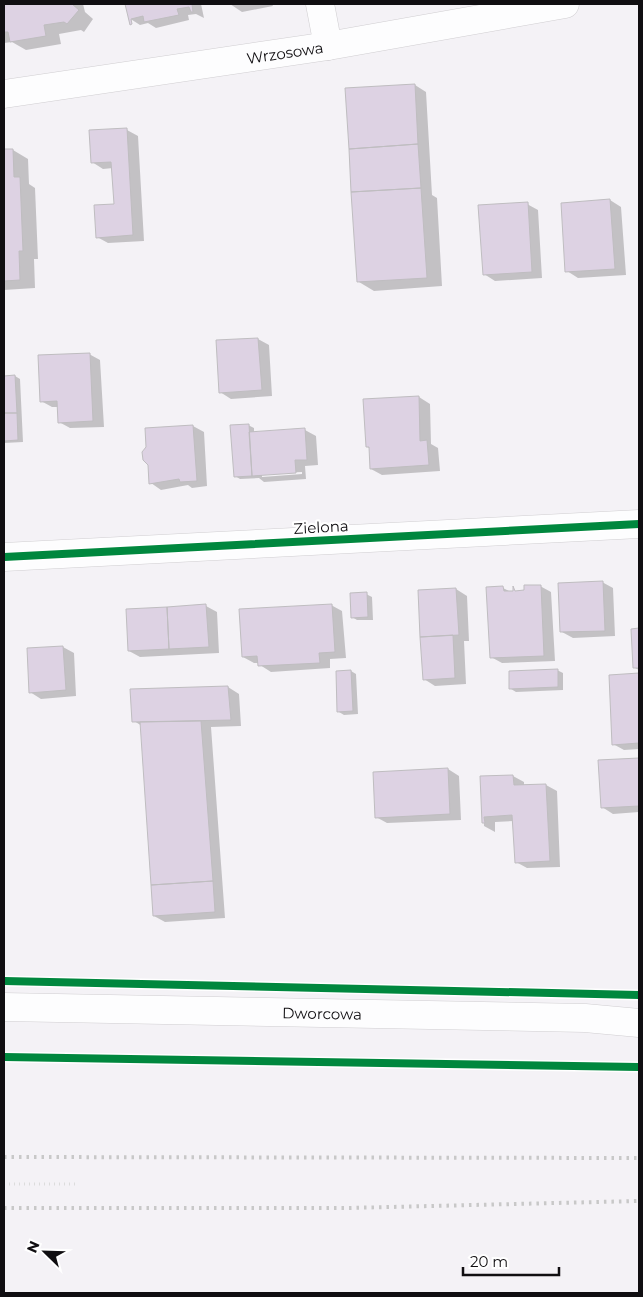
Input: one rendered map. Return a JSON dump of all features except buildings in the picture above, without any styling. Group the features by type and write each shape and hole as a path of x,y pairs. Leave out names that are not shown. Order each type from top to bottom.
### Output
{"street":[{"path":"320,4 328,46"},
{"name":"Wrzosowa","path":"4,94 328,46 565,4"},
{"name":"Zielona","path":"4,557 639,524"},
{"name":"Dworcowa","path":"4,1007 576,1018 639,1023"}],"path":[{"path":"4,1184 79,1184"}],"railway":[{"path":"4,1157 639,1158"},
{"path":"4,1208 348,1208 639,1201"}],"cycle path":[{"path":"4,557 639,524"},
{"path":"4,981 639,995"},
{"path":"4,1057 639,1067"}]}
